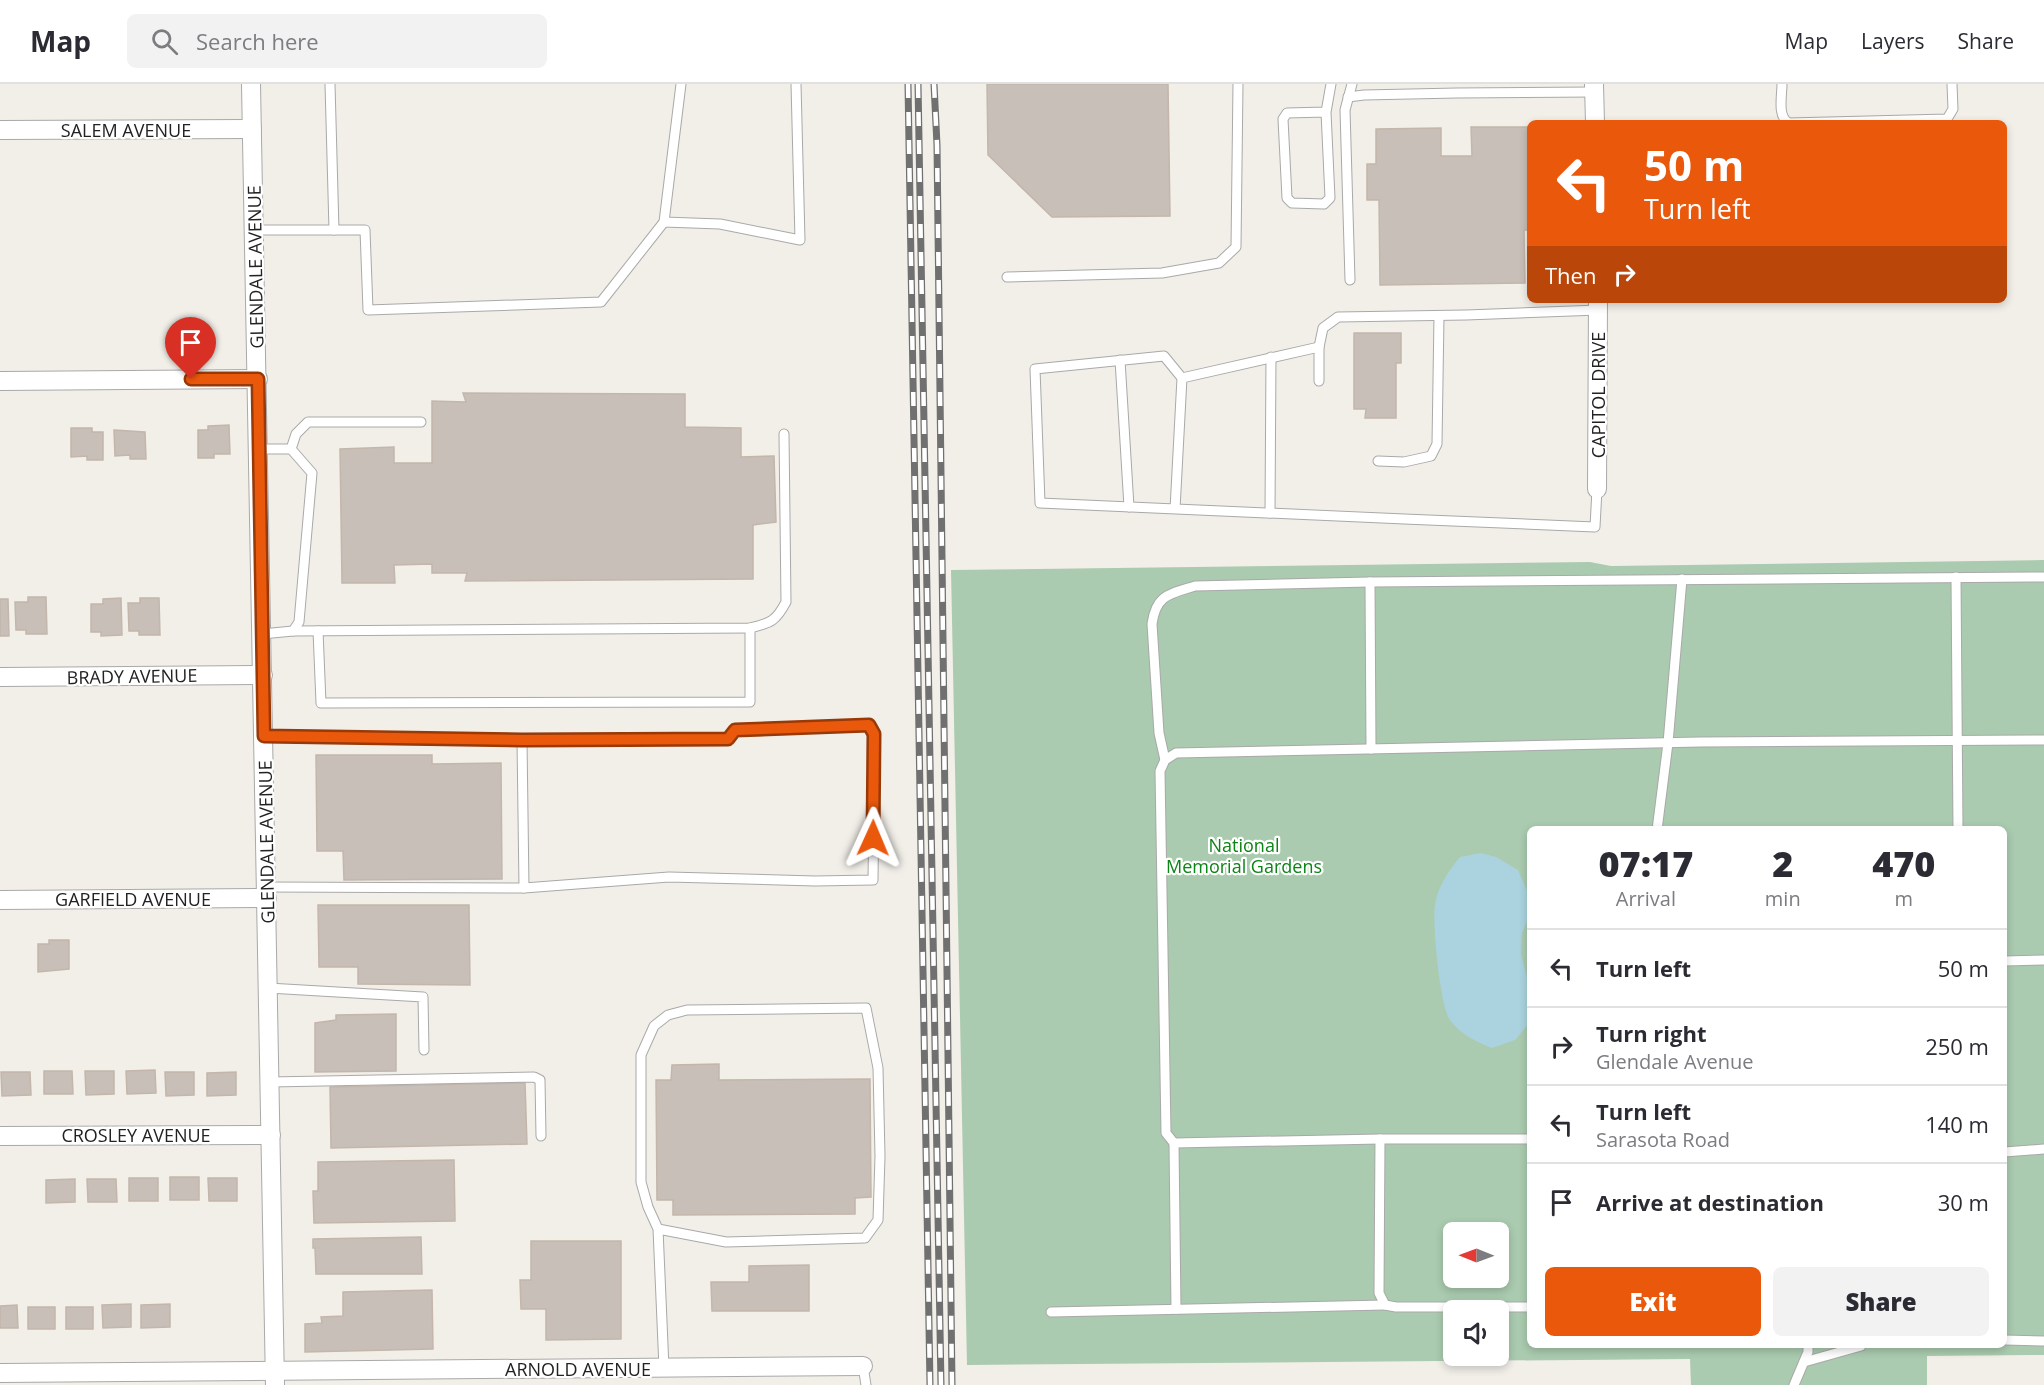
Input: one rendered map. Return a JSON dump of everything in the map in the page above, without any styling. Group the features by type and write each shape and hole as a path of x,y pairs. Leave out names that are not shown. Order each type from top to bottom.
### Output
{"street":[{"name":"GLENDALE AVENUE","path":"251,84 275,1378"},
{"path":"1594,88 1595,120"},
{"name":"SALEM AVENUE","path":"0,130 252,129"},
{"name":"CAPITOL DRIVE","path":"1598,489 1599,305"},
{"path":"0,381 258,379"},
{"name":"BRADY AVENUE","path":"0,677 263,675"},
{"name":"GARFIELD AVENUE","path":"0,900 266,893"},
{"name":"CROSLEY AVENUE","path":"0,1136 271,1135"},
{"name":"ARNOLD AVENUE","path":"0,1373 275,1378 664,1368 759,1376 863,1366"}],"lane":[{"path":"330,84 334,230"},
{"path":"254,230 365,230 368,310 601,302 664,222 681,84"},
{"path":"664,222 720,224 800,240 796,84"},
{"path":"1006,277 1162,273 1219,263 1236,247 1238,84"},
{"path":"1326,112 1287,113 1283,119 1287,198 1292,203 1324,204 1330,198 1326,112 1331,84"},
{"path":"1350,279 1345,110 1352,84"},
{"path":"1782,84 1782,116 1784,120"},
{"path":"1908,120 1947,119 1953,109 1952,84"},
{"path":"1348,97 1594,88"},
{"path":"1319,381 1319,347 1323,328 1338,317 1439,316 1599,305"},
{"path":"1378,461 1404,462 1431,456 1437,444 1439,316"},
{"path":"1182,378 1319,347"},
{"path":"1175,509 1182,378 1164,356 1035,369 1040,503 1175,509 1595,527 1598,489"},
{"path":"1270,357 1270,513"},
{"path":"1120,360 1129,507"},
{"path":"291,449 296,434 308,422 421,422"},
{"path":"262,634 293,631 750,628 770,623 779,615 786,602 784,434"},
{"path":"259,449 291,449 312,473 299,622 293,631"},
{"path":"1956,577 1958,826"},
{"path":"1176,1309 1174,1143 1166,1133 1160,771 1164,760 1159,733 1152,624 1155,608 1170,593 1195,586 1370,582 2044,577"},
{"path":"1658,826 1668,743 1682,579"},
{"path":"1370,582 1371,749"},
{"path":"318,631 321,704 750,702 750,628"},
{"path":"264,736 522,740 728,739 735,730 869,725 874,734 873,880 815,881 669,877 524,888 266,893"},
{"path":"522,740 524,888"},
{"path":"1164,760 1176,753 1668,743 2044,740"},
{"path":"2007,961 2044,960"},
{"path":"268,988 423,997 424,1050"},
{"path":"658,1229 726,1242 865,1238 878,1220 880,1156 878,1068 866,1008 687,1010 668,1015 654,1026 641,1055 641,1182 648,1207 658,1229 664,1368"},
{"path":"270,1082 534,1077 540,1080 541,1136"},
{"path":"1380,1139 1379,1293 1386,1305"},
{"path":"1174,1143 1527,1139"},
{"path":"2007,1152 2044,1149"},
{"path":"1051,1312 1386,1305 1396,1307 1527,1307"},
{"path":"2007,1340 2044,1341"},
{"path":"1794,1385 1808,1348"},
{"path":"1804,1362 1854,1348"},
{"path":"863,1366 866,1385"}],"green space":[{"name":"National Memorial Gardens","path":"2044,560 2044,1355 1927,1356 1927,1385 1691,1385 1690,1359 1509,1361 1509,1300 1443,1300 1443,1361 967,1365 951,570 1590,562 1611,566"}],"water":[{"path":"1481,853 1496,857 1518,870 1527,891 1527,921 1522,933 1521,954 1527,978 1527,1025 1515,1040 1492,1048 1464,1034 1450,1020 1446,1012 1440,982 1434,915 1436,898 1441,885 1460,857"}],"building":[{"path":"987,84 1168,84 1170,216 1052,217 988,155"},
{"path":"1471,127 1527,127 1525,283 1380,285 1379,200 1367,200 1367,164 1376,164 1376,129 1441,128 1441,156 1472,156"},
{"path":"1354,333 1401,333 1401,363 1396,363 1396,418 1365,418 1366,409 1354,409"},
{"path":"463,393 685,394 685,427 741,428 741,457 774,456 776,522 753,525 753,579 465,581 467,573 432,573 432,564 394,565 395,583 342,583 340,449 394,447 394,463 432,463 432,401 466,402"},
{"path":"229,425 230,454 214,454 214,458 198,458 198,430 208,430 208,426"},
{"path":"71,428 92,428 92,432 103,432 103,460 87,460 87,456 71,457"},
{"path":"114,430 145,432 146,459 130,459 130,455 115,456"},
{"path":"28,597 46,597 47,634 26,634 26,630 16,630 15,602 28,602"},
{"path":"121,598 122,635 101,636 101,632 91,632 91,604 103,604 103,599"},
{"path":"140,598 159,598 160,635 139,635 139,631 129,631 128,603 140,603"},
{"path":"0,599 8,599 9,636 0,636"},
{"path":"316,755 432,755 432,764 501,763 502,879 344,880 343,851 317,851"},
{"path":"318,905 469,905 470,985 358,984 358,967 319,967"},
{"path":"49,940 69,940 69,969 38,972 38,944 49,944"},
{"path":"396,1014 396,1071 315,1072 315,1023 336,1020 336,1015"},
{"path":"719,1064 719,1080 870,1079 871,1197 855,1198 855,1214 673,1215 673,1200 657,1200 656,1080 671,1080 672,1065"},
{"path":"155,1070 156,1093 127,1094 126,1071"},
{"path":"44,1071 72,1071 73,1094 44,1094"},
{"path":"85,1071 114,1071 114,1094 86,1095"},
{"path":"1,1072 30,1072 31,1095 2,1096"},
{"path":"165,1072 194,1072 194,1095 166,1096"},
{"path":"236,1072 236,1095 207,1096 207,1073"},
{"path":"525,1083 527,1144 331,1148 330,1087"},
{"path":"454,1160 455,1221 314,1223 313,1191 318,1191 318,1162"},
{"path":"170,1177 199,1177 199,1200 170,1200"},
{"path":"129,1178 158,1178 158,1201 129,1201"},
{"path":"208,1178 237,1178 237,1201 209,1201"},
{"path":"75,1179 75,1202 46,1203 46,1180"},
{"path":"87,1179 116,1179 117,1202 88,1202"},
{"path":"421,1237 422,1274 316,1274 313,1239"},
{"path":"531,1241 621,1241 621,1339 546,1340 546,1309 521,1309 520,1280 531,1280"},
{"path":"809,1265 809,1311 712,1311 711,1282 749,1282 749,1266"},
{"path":"432,1290 433,1349 305,1352 305,1324 322,1323 321,1317 343,1316 343,1292"},
{"path":"131,1304 131,1327 103,1328 102,1305"},
{"path":"170,1304 170,1327 141,1328 141,1305"},
{"path":"17,1305 18,1328 0,1328 0,1306"},
{"path":"28,1307 55,1307 55,1329 28,1329"},
{"path":"66,1307 93,1307 93,1329 66,1329"}],"railway":[{"path":"908,84 930,1385"},
{"path":"918,84 941,1385"},
{"path":"934,84 937,145 952,1385"}],"route":[{"path":"191,379 258,379 264,736 522,740 728,739 735,730 869,725 874,734 873,838"}]}
